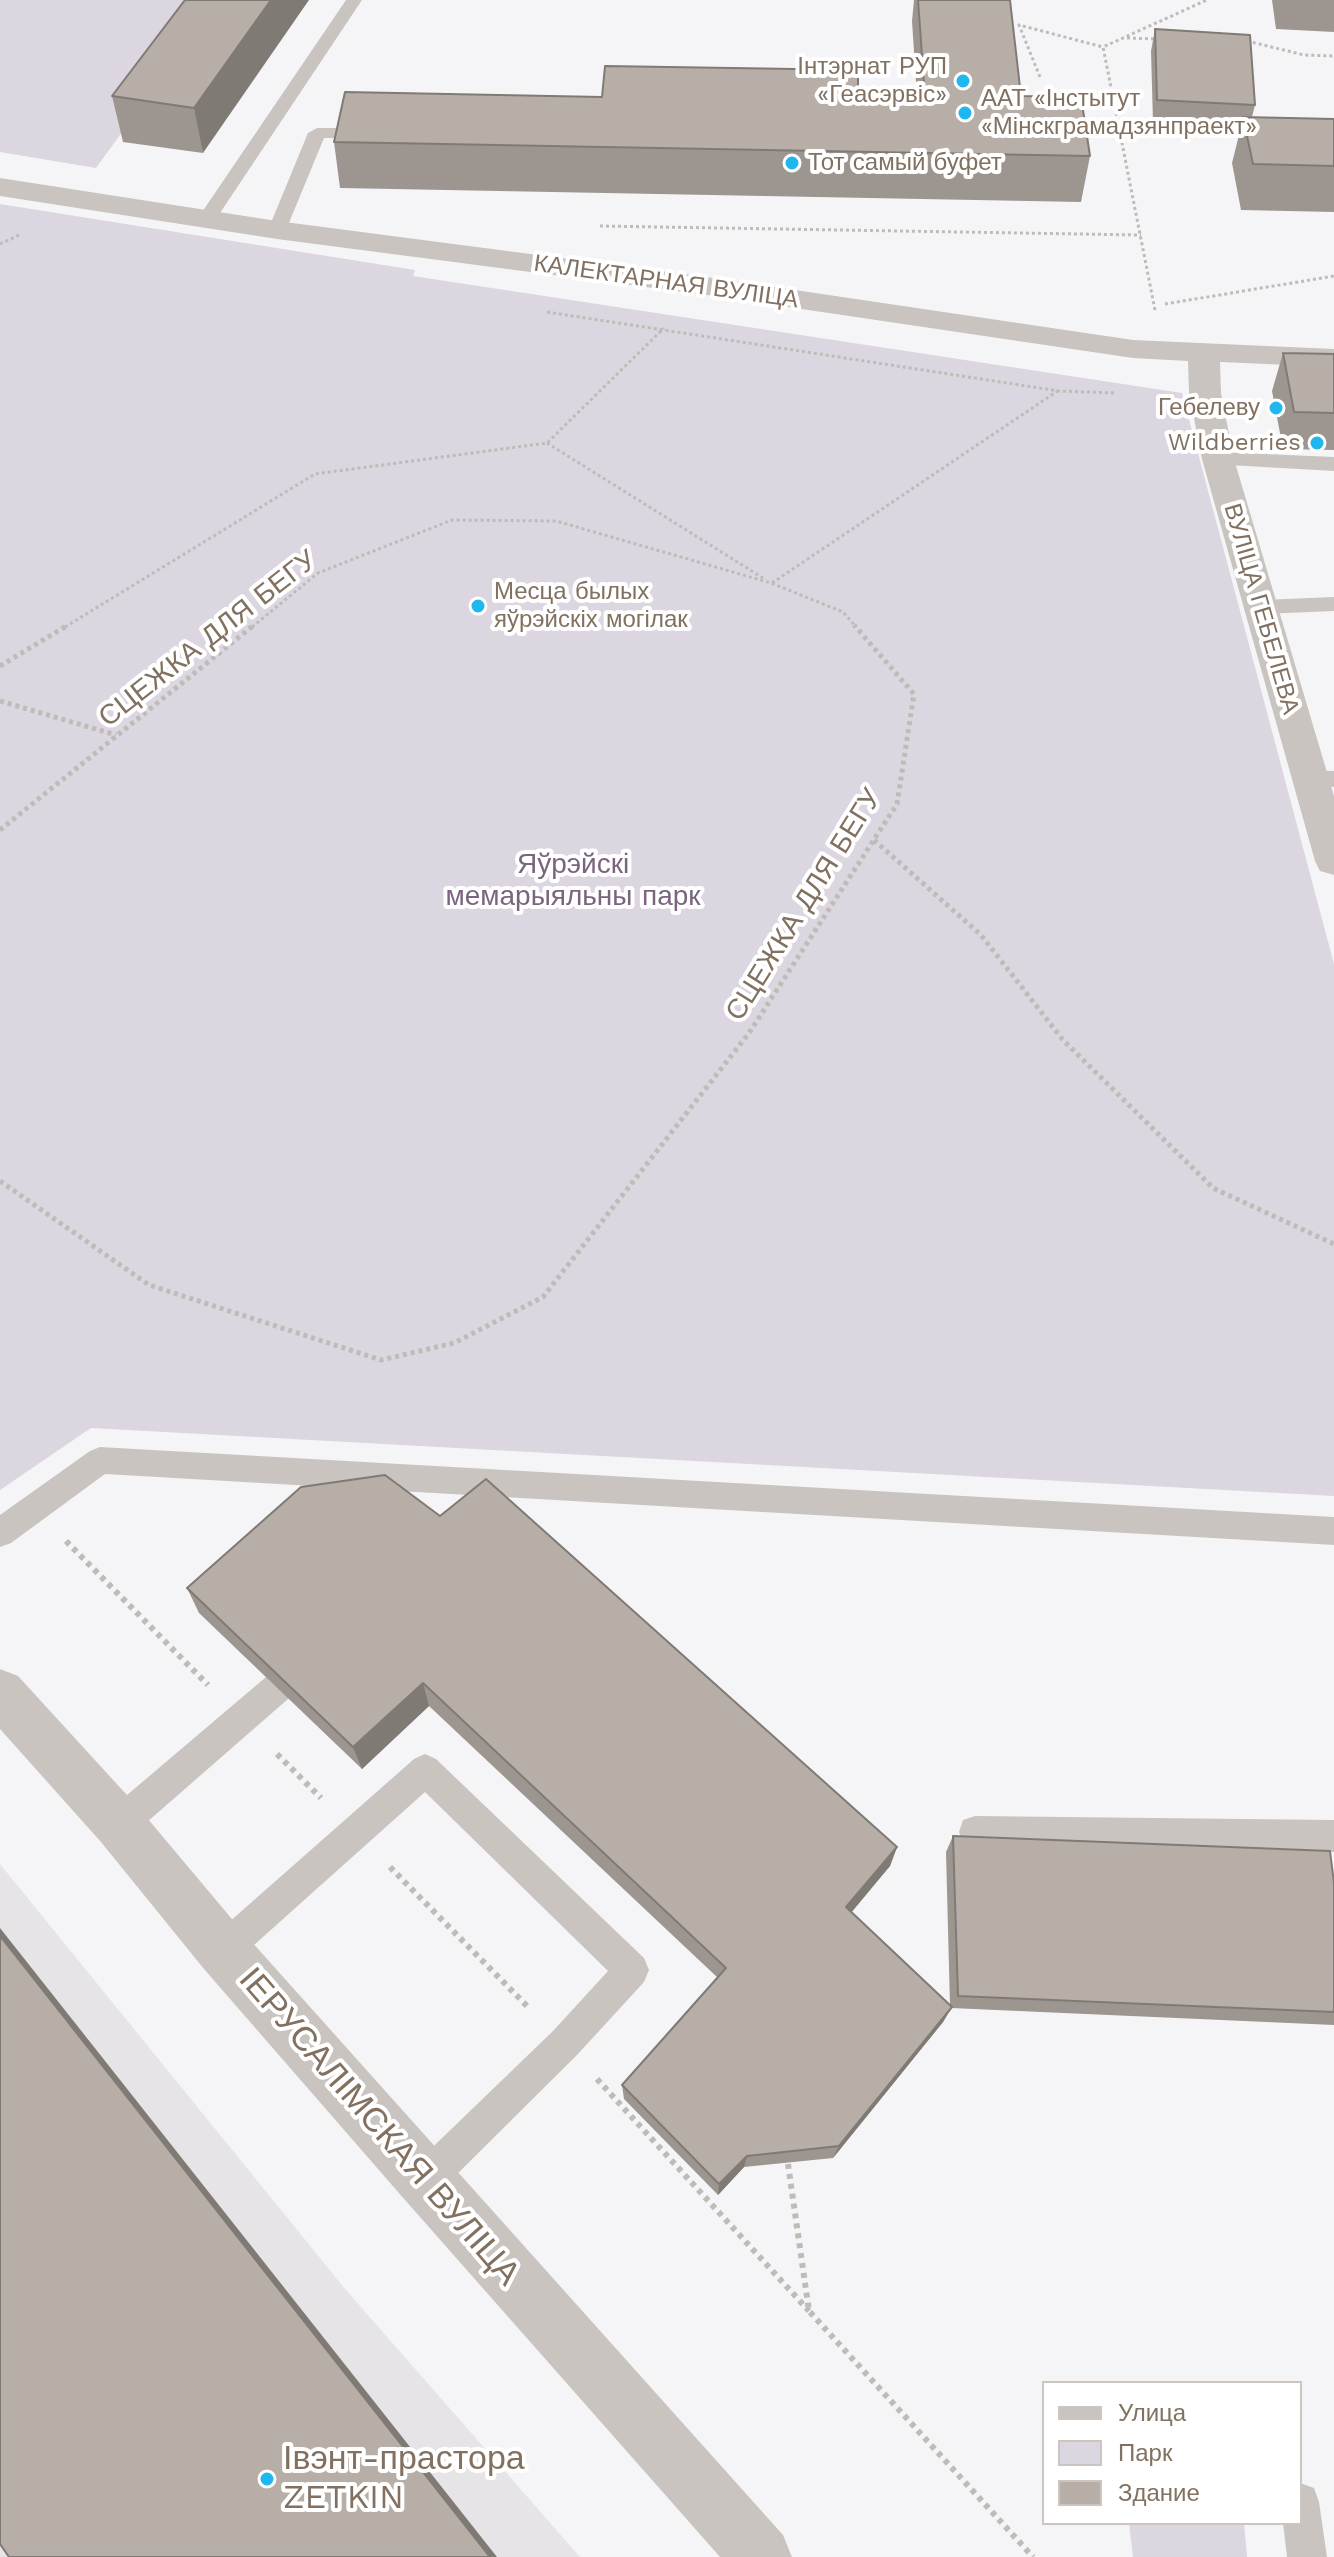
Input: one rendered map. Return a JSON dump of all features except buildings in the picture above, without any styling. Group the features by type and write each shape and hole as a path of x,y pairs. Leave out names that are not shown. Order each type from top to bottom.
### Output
{"street":[{"name":"КАЛЕКТАРНАЯ ВУЛІЦА","path":"0,187 277,230 707,286 1133,349 1204,355 1334,358"},
{"name":"ВУЛІЦА ГЕБЕЛЕВА","path":"1204,355 1205,393 1218,459 1262,607 1322,779 1334,861"},
{"name":"ІЕРУСАЛІМСКАЯ ВУЛІЦА","path":"0,1693 119,1824 223,1950 425,2180 761,2557"}],"lane":[{"path":"207,218 354,0"},
{"path":"277,230 317,133 396,133"},
{"path":"1218,459 1334,464"},
{"path":"1262,607 1334,604"},
{"path":"0,1533 100,1460 1334,1531"},
{"path":"119,1824 277,1688"},
{"path":"223,1950 425,1770 632,1970 565,2043 425,2180"},
{"path":"975,1832 1334,1836"},
{"path":"1302,2518 1307,2557"}],"path":[{"path":"1040,77 1019,25 1103,47 1207,0"},
{"path":"1122,38 1170,39"},
{"path":"1233,41 1249,41 1304,55 1334,56"},
{"path":"1103,47 1156,316"},
{"path":"585,225 1141,235"},
{"path":"1155,306 1334,276"},
{"path":"0,666 315,474 547,443 707,286"},
{"path":"547,443 771,583 1059,391 1133,349"},
{"name":"СЦЕЖКА ДЛЯ БЕГУ","path":"0,830 318,573 452,520 556,521 771,583 843,612 914,694 897,804 749,1033 543,1297 454,1343 381,1360 149,1285 0,1181"},
{"path":"0,701 116,735"},
{"path":"874,840 981,935 1063,1040 1213,1188 1334,1244"},
{"path":"34,1509 565,2043 1033,2557"},
{"path":"788,2164 809,2311"}],"shaded area":[{"path":"0,1864 346,2290 580,2557 0,2557"}],"green space":[{"path":"0,0 218,0 96,168 0,152"},
{"name":"Яўрэйскі мемарыяльны парк","path":"0,204 415,270 413,276 1182,393 1334,964 1334,1496 91,1428 0,1490"},
{"path":"1129,2525 1244,2525 1247,2557 1133,2557"}],"place":[{"name":"Інтэрнат РУП «Геасэрвіс»","path":"963,81"},
{"name":"ААТ «Інстытут «Мінскграмадзянпраект»","path":"965,113"},
{"name":"Тот самый буфет","path":"792,163"},
{"name":"Гебелеву","path":"1276,408"},
{"name":"Wildberries","path":"1317,443"},
{"name":"Месца былых яўрэйскіх могілак","path":"478,606"},
{"name":"Івэнт-прастора ZETKIN","path":"267,2479"}]}
